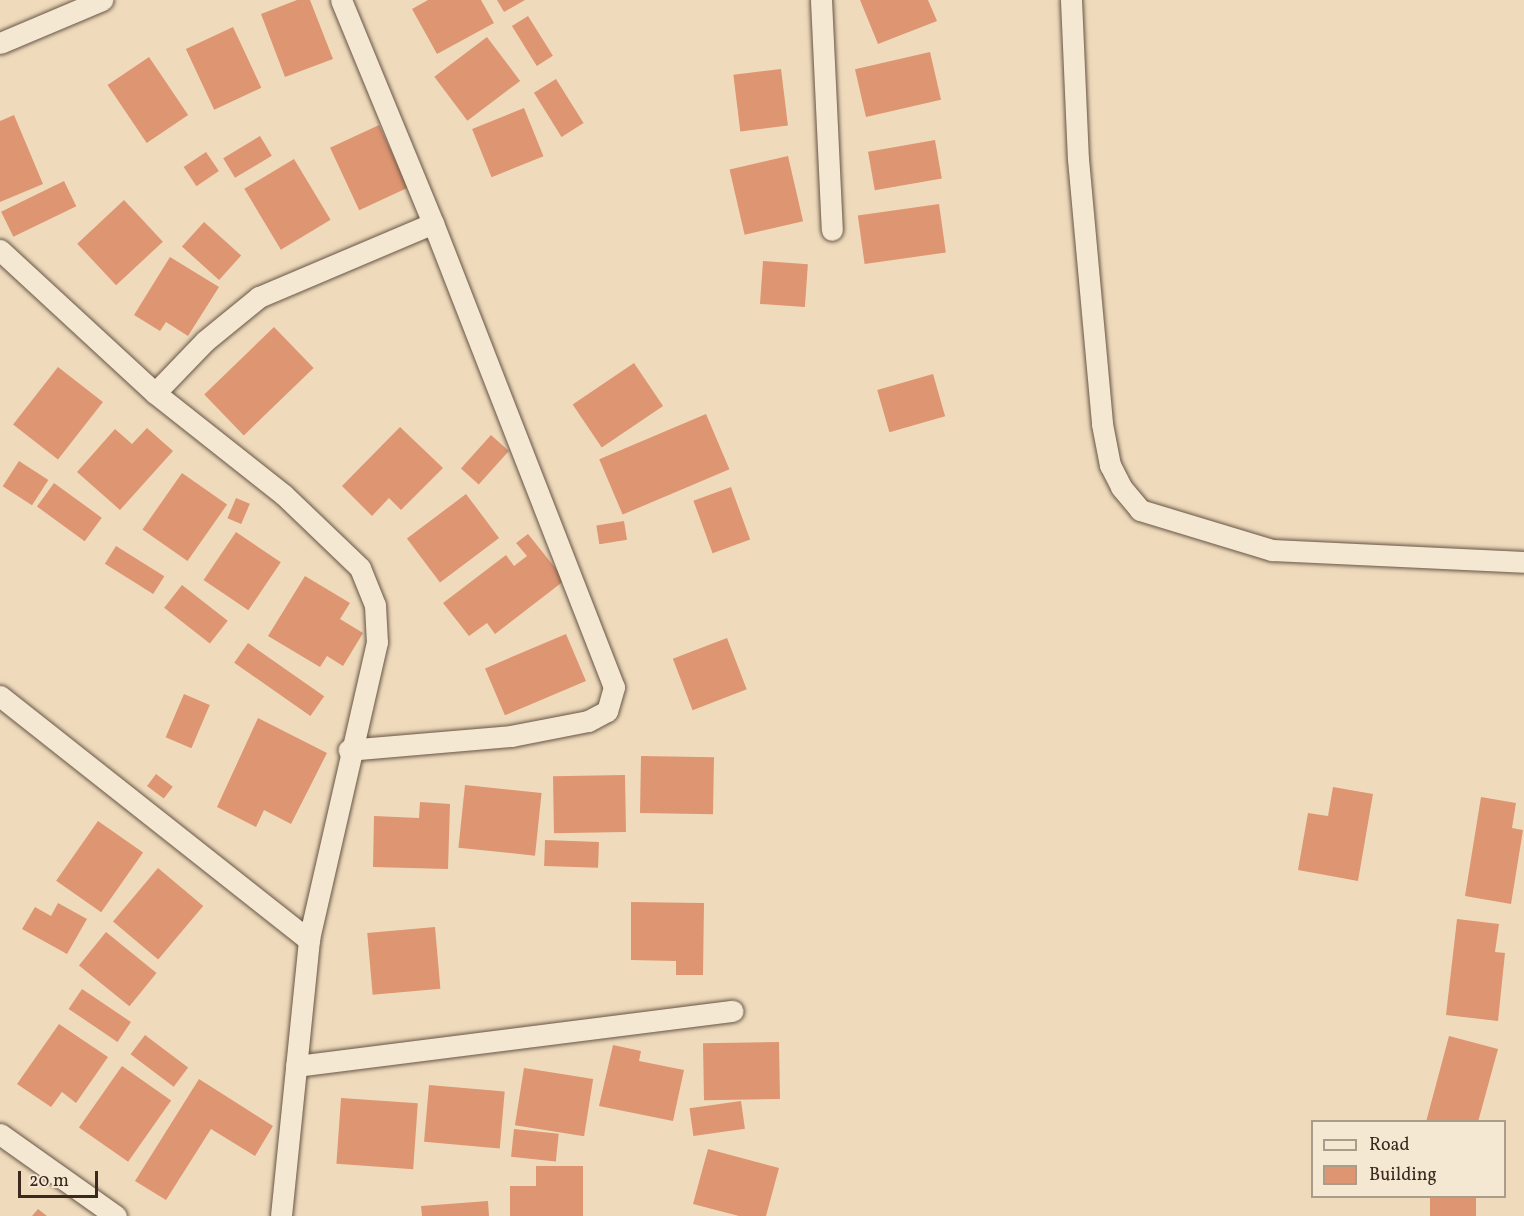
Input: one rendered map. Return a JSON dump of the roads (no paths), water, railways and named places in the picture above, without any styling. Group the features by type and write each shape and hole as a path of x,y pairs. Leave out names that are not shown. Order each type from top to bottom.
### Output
{"street":[{"path":"0,43 102,0"},
{"path":"341,0 433,223 614,687 607,711 588,721 511,736 348,750"},
{"path":"821,0 832,230"},
{"path":"1071,0 1078,159 1102,424 1110,465 1121,487 1140,510 1272,550 1524,562"},
{"path":"155,393 205,341 259,297 433,223"},
{"path":"0,250 155,393 284,495 360,568 375,605 377,642 348,750 309,940 281,1216"},
{"path":"0,696 309,940"},
{"path":"296,1066 733,1011"},
{"path":"0,1134 116,1216"}]}
